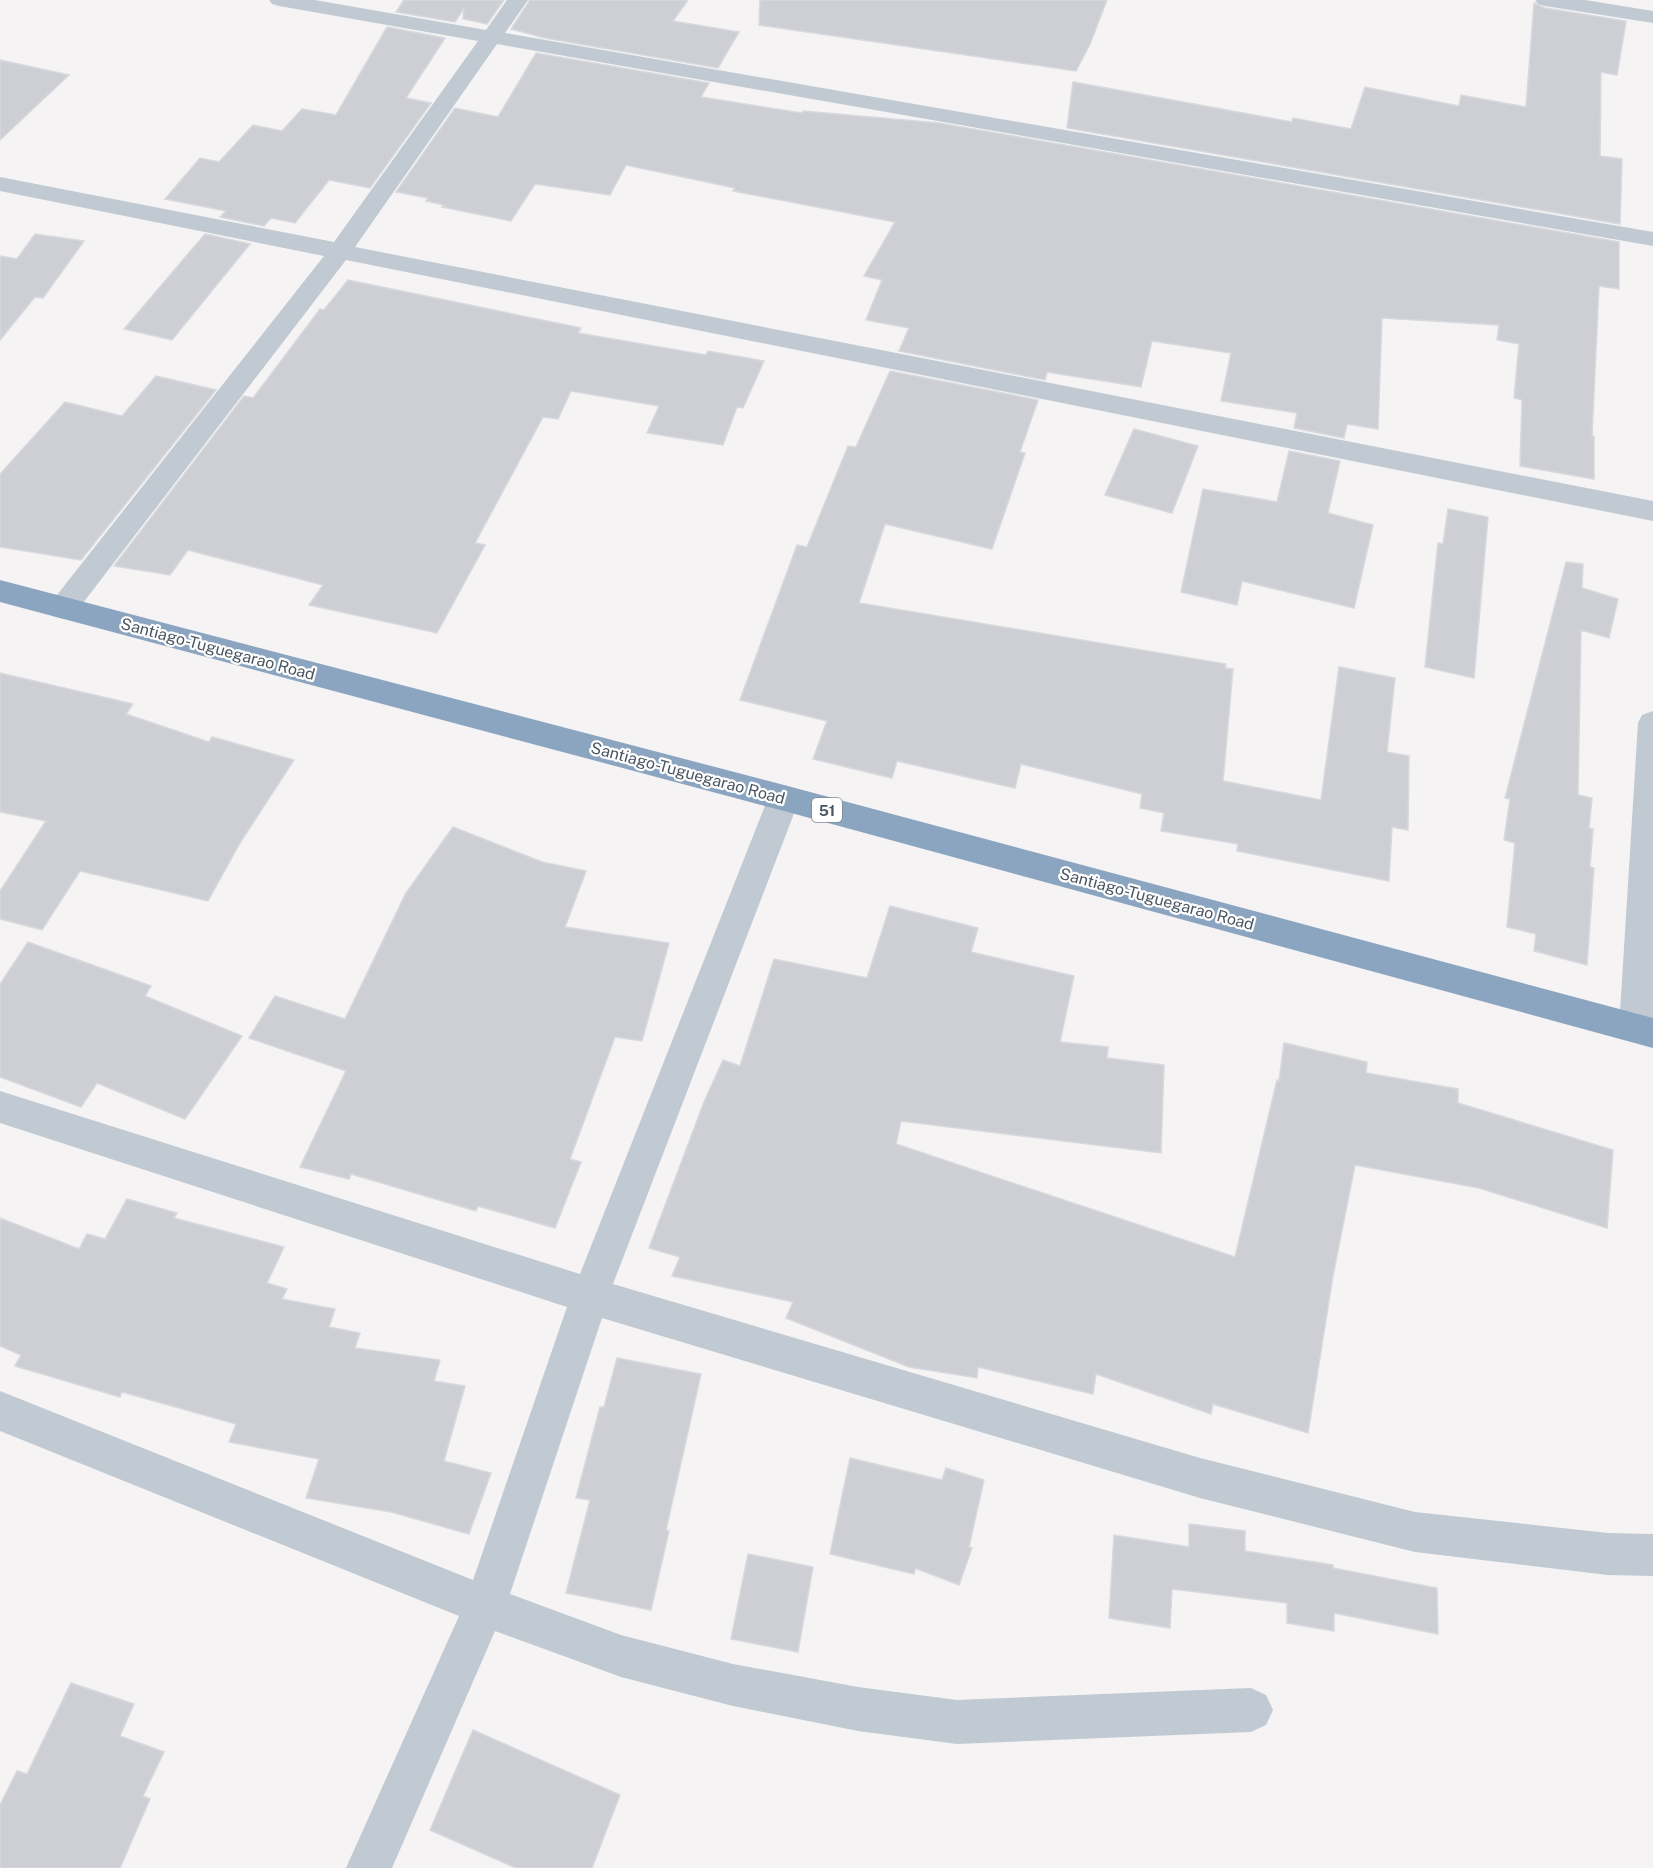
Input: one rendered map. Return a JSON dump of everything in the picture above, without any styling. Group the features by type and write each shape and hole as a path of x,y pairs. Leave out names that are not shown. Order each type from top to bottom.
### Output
{"highway":[{"name":"Santiago-Tuguegarao Road","path":"0,591 784,798 1645,1030"}],"street":[{"path":"279,0 1653,239"},
{"path":"63,608 340,251 489,37 518,0"},
{"path":"1545,0 1653,16"},
{"path":"0,184 1653,511"},
{"path":"1645,1030 1653,723"},
{"path":"369,1868 485,1606 590,1296 784,798"},
{"path":"0,1107 590,1296 1200,1478 1415,1532 1608,1554 1653,1556"},
{"path":"0,1411 485,1606 621,1656 732,1685 858,1709 957,1722 1251,1710"}],"building":[{"path":"404,0 504,0 487,24 463,19 464,8 455,22 396,12"},
{"path":"530,0 688,0 673,21 739,32 718,68 545,38 511,29"},
{"path":"760,0 1107,0 1090,44 1076,71 759,25"},
{"path":"1534,3 1545,8 1626,21 1617,75 1601,72 1600,156 1622,159 1620,224 1067,128 1073,82 1292,122 1293,118 1351,129 1365,87 1459,106 1461,95 1526,107"},
{"path":"387,27 445,38 406,98 431,103 370,188 329,180 295,223 271,218 264,226 220,217 226,211 165,199 200,158 219,162 253,125 282,131 302,109 336,115"},
{"path":"536,53 709,83 701,97 802,113 803,111 939,123 1619,242 1619,289 1599,286 1592,436 1594,436 1594,479 1520,466 1522,400 1514,398 1519,344 1497,340 1499,325 1382,318 1378,429 1347,424 1344,438 1294,428 1297,413 1221,401 1231,353 1152,341 1141,387 1047,372 1045,380 899,351 909,328 866,320 882,280 864,276 895,222 733,191 735,188 626,165 610,195 535,184 511,221 442,207 444,205 426,201 428,198 396,192 455,108 498,117"},
{"path":"0,60 69,75 0,140"},
{"path":"35,234 84,241 43,298 35,297 0,340 0,256 17,259"},
{"path":"205,234 250,244 172,340 124,329"},
{"path":"348,280 581,328 578,333 706,355 708,351 764,361 743,408 737,407 723,445 647,433 659,406 571,391 558,419 543,417 475,543 485,545 437,633 309,605 323,585 188,550 170,575 114,566 244,396 253,398 320,309 324,310"},
{"path":"890,371 1038,400 1020,452 1025,453 992,549 885,524 859,603 1226,664 1225,668 1233,669 1223,781 1321,800 1339,667 1395,678 1387,752 1409,756 1408,830 1392,827 1389,881 1237,851 1238,844 1161,831 1164,813 1140,808 1142,794 1021,764 1015,788 897,761 892,778 813,759 827,721 740,700 797,545 807,547 848,446 856,447"},
{"path":"156,376 216,390 81,560 0,547 0,474 65,402 122,416"},
{"path":"1134,429 1198,446 1172,513 1105,495"},
{"path":"1289,451 1340,461 1328,513 1373,525 1354,608 1242,581 1237,605 1181,592 1203,489 1277,502"},
{"path":"1448,509 1488,517 1474,678 1425,667 1438,543 1443,544"},
{"path":"1566,562 1583,564 1582,588 1618,599 1609,638 1581,630 1578,795 1592,798 1589,828 1593,829 1590,867 1594,868 1587,965 1534,951 1536,934 1507,927 1515,843 1504,840 1510,799 1505,798"},
{"path":"0,673 133,704 126,714 209,742 212,737 294,760 240,843 208,901 80,871 42,930 0,919 0,891 46,821 0,812"},
{"path":"453,827 542,862 586,871 565,927 669,943 642,1041 615,1037 570,1159 581,1162 555,1228 478,1206 476,1211 351,1174 349,1179 300,1167 346,1071 249,1038 275,996 345,1019 406,893"},
{"path":"890,906 978,928 971,952 1074,976 1060,1042 1108,1047 1107,1058 1164,1065 1161,1153 901,1121 896,1144 1235,1257 1277,1080 1279,1081 1284,1043 1367,1062 1366,1073 1458,1089 1458,1103 1613,1150 1607,1228 1479,1188 1355,1165 1333,1276 1308,1433 1213,1404 1211,1414 1096,1374 1093,1394 978,1367 977,1378 909,1367 786,1318 793,1302 672,1276 680,1257 649,1248 704,1102 723,1060 740,1066 774,959 867,978"},
{"path":"28,942 151,986 145,996 242,1036 185,1119 97,1083 81,1107 0,1077 0,984"},
{"path":"127,1199 177,1213 174,1218 284,1247 267,1283 287,1289 282,1299 335,1309 329,1327 360,1333 355,1348 440,1360 434,1381 465,1386 444,1461 491,1473 469,1534 391,1512 306,1498 319,1459 229,1442 236,1424 122,1392 120,1397 15,1366 21,1355 0,1346 0,1218 79,1249 87,1234 105,1239"},
{"path":"617,1358 701,1374 666,1530 669,1531 651,1610 566,1593 590,1500 576,1498 600,1407 604,1407"},
{"path":"850,1458 942,1480 946,1468 984,1480 969,1547 972,1548 959,1585 915,1568 914,1574 830,1554"},
{"path":"1189,1524 1245,1531 1245,1551 1333,1565 1333,1568 1437,1588 1438,1634 1334,1613 1334,1631 1287,1623 1287,1603 1172,1589 1170,1628 1109,1618 1114,1535 1189,1547"},
{"path":"748,1554 813,1567 798,1652 731,1639"},
{"path":"71,1683 134,1704 120,1736 164,1752 143,1796 150,1799 120,1868 0,1868 0,1805 17,1771 27,1774"},
{"path":"473,1730 620,1795 592,1868 516,1868 430,1830"}]}
